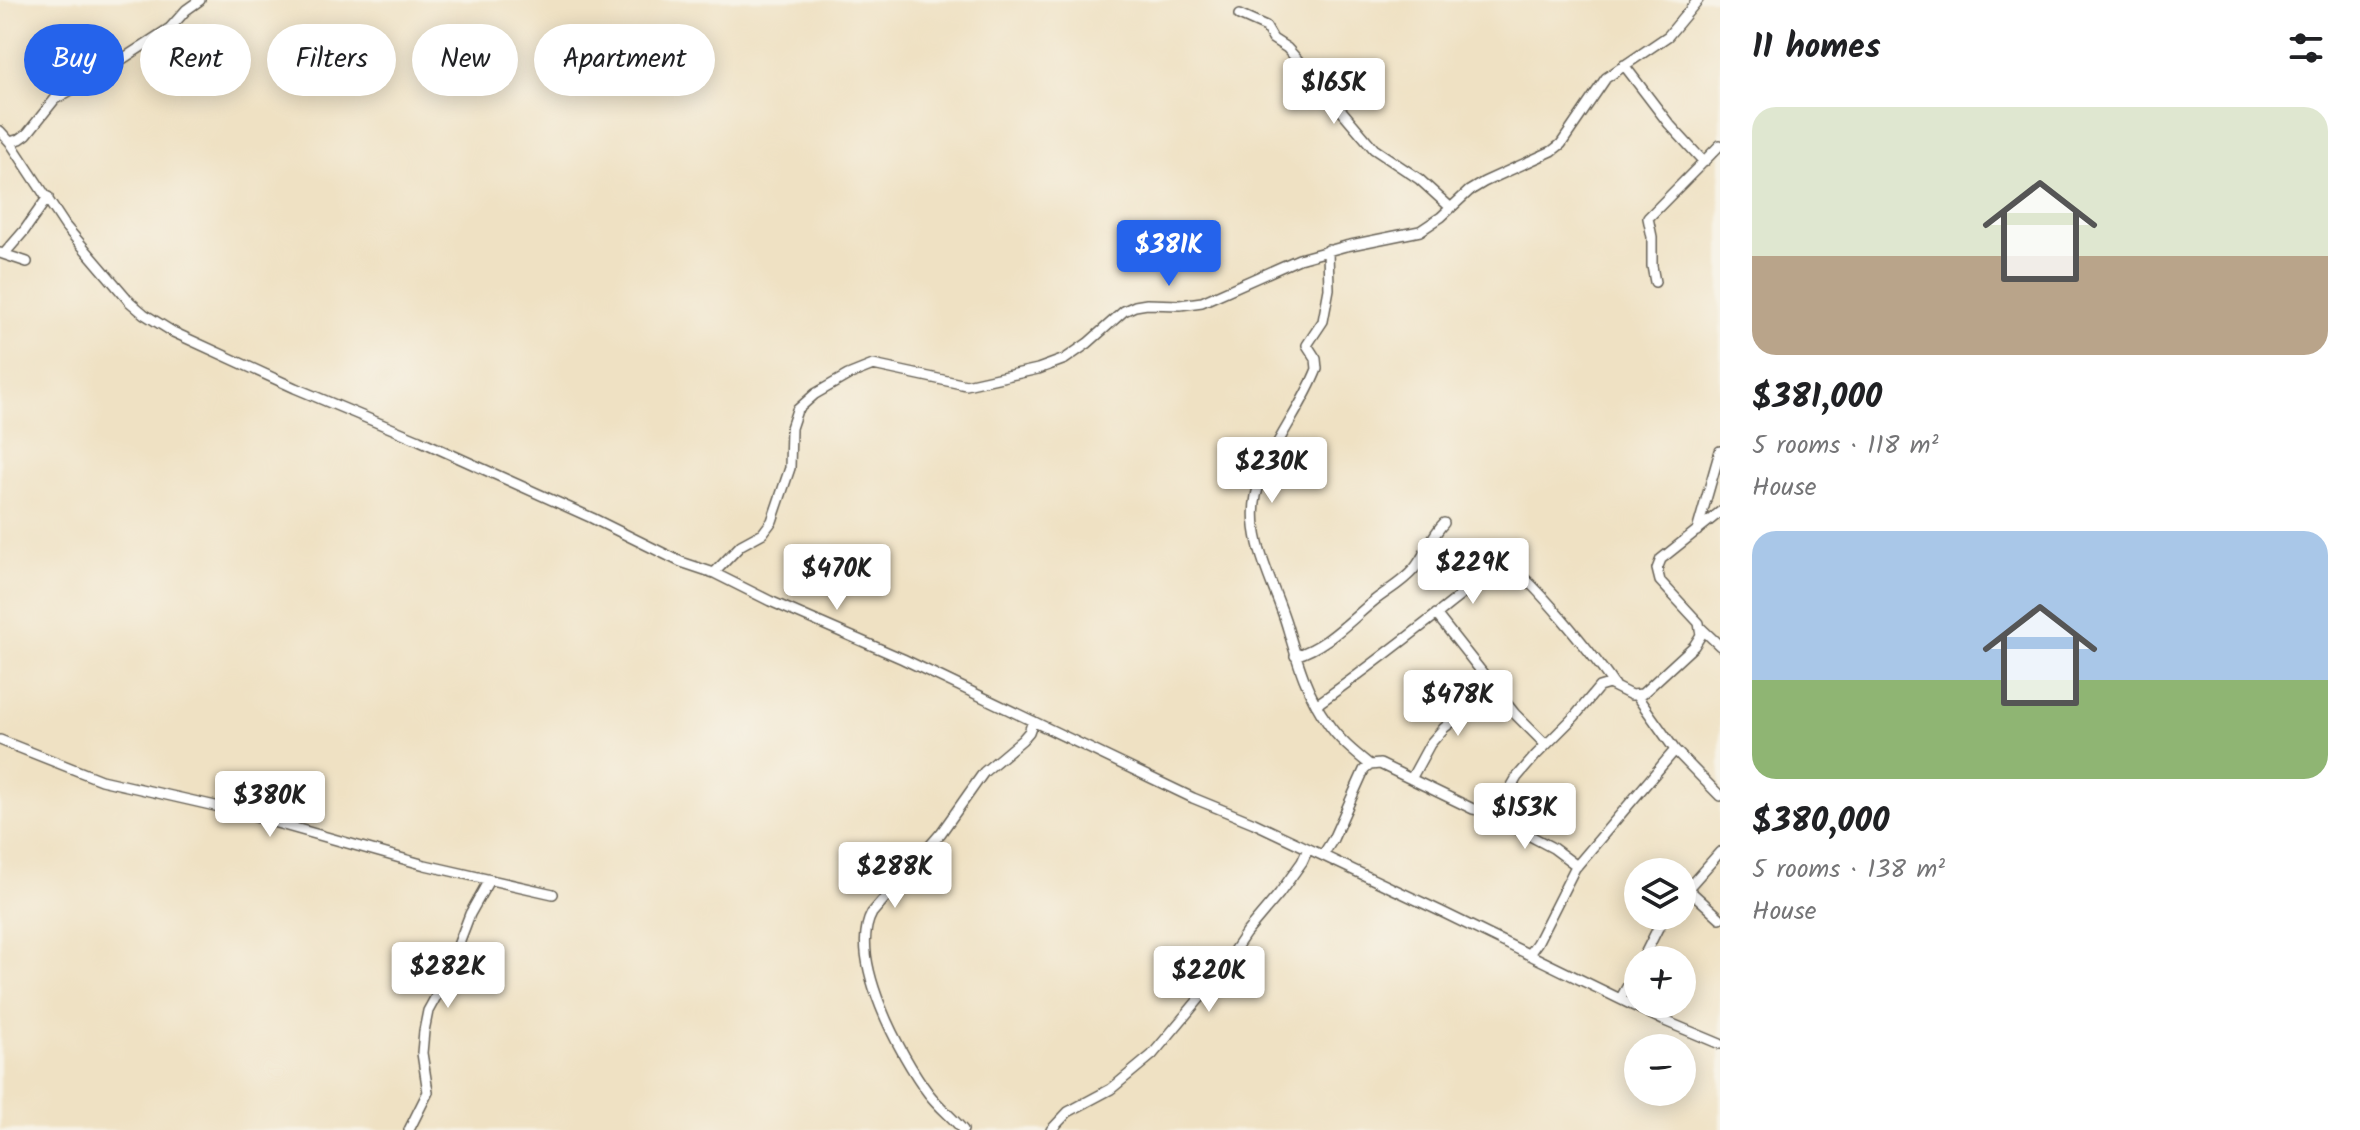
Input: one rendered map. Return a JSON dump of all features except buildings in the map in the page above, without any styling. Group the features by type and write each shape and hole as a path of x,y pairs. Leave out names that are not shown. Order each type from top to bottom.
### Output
{"street":[{"path":"10,142 27,134 55,99 170,28 200,0"},
{"path":"714,573 741,545 763,533 772,521 790,468 791,428 797,410 815,394 873,365 966,385 1028,372 1065,359 1129,309 1141,304 1202,302 1289,263 1328,250 1413,234 1441,217 1469,191 1561,144 1606,78 1668,36 1698,0"},
{"path":"1239,15 1266,27 1273,39 1287,48 1374,149 1419,179 1451,208"},
{"path":"1624,65 1669,124 1704,162"},
{"path":"0,131 66,227 130,302 159,324 295,388 581,513 681,562 714,573 903,659 1193,798 1323,855 1665,1021 1720,1044"},
{"path":"1655,282 1648,218 1720,145"},
{"path":"27,262 2,254 24,231 48,197"},
{"path":"1328,250 1329,289 1323,321 1307,345 1316,359 1317,369 1263,472 1255,500 1256,529 1261,555 1295,656 1316,705 1328,725 1370,765"},
{"path":"1697,531 1720,451"},
{"path":"1720,512 1666,554 1657,569 1660,581 1720,646"},
{"path":"1295,656 1330,639 1368,605 1404,580 1418,564 1434,533 1444,523"},
{"path":"1316,705 1496,568 1509,566 1570,629 1614,685"},
{"path":"1436,614 1515,714 1546,745"},
{"path":"1636,695 1642,694 1694,646 1699,640 1701,628"},
{"path":"1487,813 1499,808 1517,777 1599,687 1609,684 1636,695 1675,750 1720,796"},
{"path":"1411,779 1430,744 1444,728 1495,688"},
{"path":"963,1130 926,1089 885,1021 868,960 866,926 872,913 941,833 984,772 1022,740 1033,721"},
{"path":"0,740 101,780 224,808 388,855 553,894"},
{"path":"1529,954 1577,866 1675,750"},
{"path":"1323,855 1364,770 1370,765 1380,764 1487,813 1553,848 1577,866"},
{"path":"1051,1130 1068,1112 1111,1089 1152,1055 1210,986 1246,933 1302,862 1308,849"},
{"path":"1696,879 1720,852"},
{"path":"409,1130 428,1092 422,1053 428,1011 439,993 470,914 489,880"},
{"path":"1696,900 1720,918"},
{"path":"1621,998 1624,993"}]}
